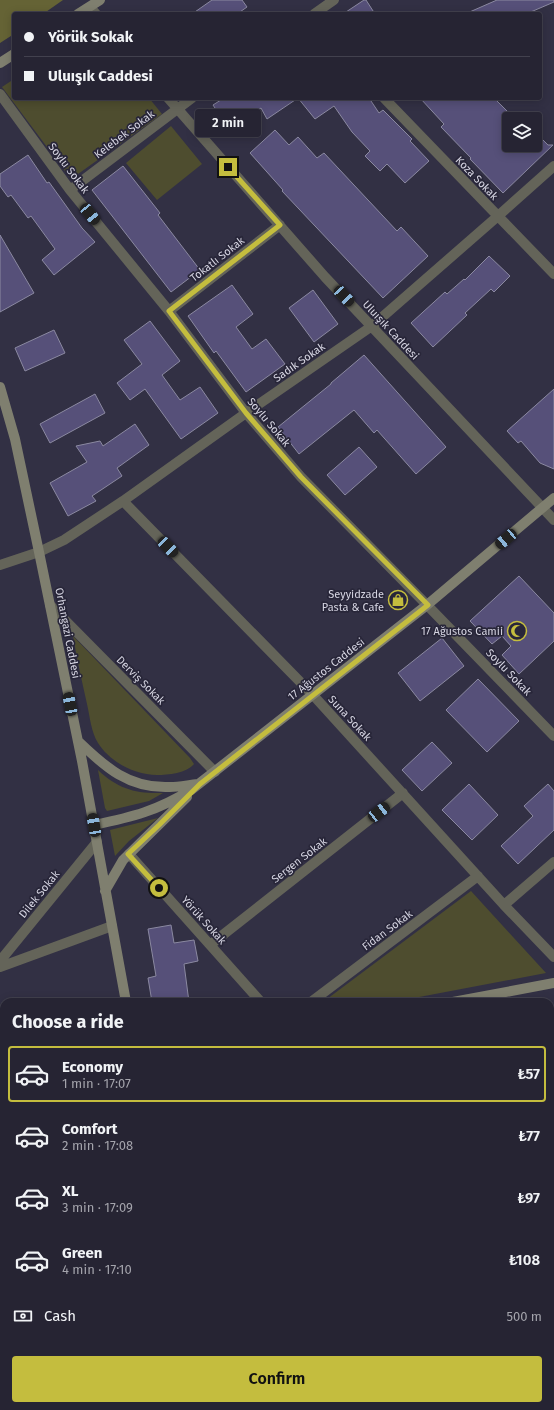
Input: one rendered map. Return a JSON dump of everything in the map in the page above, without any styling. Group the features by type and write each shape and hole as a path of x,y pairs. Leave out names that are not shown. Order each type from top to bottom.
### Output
{"street":[{"path":"93,10 100,0"},
{"path":"317,12 334,0"},
{"path":"0,63 12,55"},
{"name":"Soylu Sokak","path":"0,94 70,190 169,311 246,413 301,477 428,605 554,736"},
{"name":"Uluışık Caddesi","path":"170,100 372,326 554,520"},
{"name":"Kelebek Sokak","path":"70,190 189,100"},
{"name":"Koza Sokak","path":"386,100 554,274"},
{"name":"Sadık Sokak","path":"0,566 39,552 64,540 123,501 246,413 372,326 554,166"},
{"name":"Tokatlı Sokak","path":"169,311 280,225"},
{"name":"Orhangazi Caddesi","path":"0,387 15,439 78,741 125,998"},
{"name":"17 Ağustos Caddesi","path":"94,825 154,810 180,797 200,784 428,605 554,498"},
{"name":"Suna Sokak","path":"123,501 313,695 504,906 554,956"},
{"name":"Derviş Sokak","path":"50,605 215,772"},
{"path":"78,741 101,763 118,775 135,783 150,786 170,787 200,784"},
{"path":"105,891 128,854 200,784"},
{"name":"Sergen Sokak","path":"210,945 403,793"},
{"name":"Dilek Sokak","path":"0,961 97,842"},
{"name":"Yörük Sokak","path":"128,854 257,998"},
{"path":"504,906 554,862"},
{"name":"Fidan Sokak","path":"317,998 478,876"},
{"path":"0,967 112,926"},
{"path":"474,998 554,983"}],"shaded area":[{"path":"0,0 63,0 46,12 12,12 12,35 0,43"},
{"path":"12,80 12,100 151,100 162,114 71,179 2,87"},
{"path":"171,126 202,164 157,200 126,163"},
{"path":"73,636 190,758 194,764 191,767 187,770 172,774 157,775 140,773 124,766 103,750 92,729"},
{"path":"98,770 113,782 128,789 163,793 149,801 107,811 105,808"},
{"path":"158,818 129,841 115,856 110,830"},
{"path":"471,891 546,973 414,998 328,998"}],"building":[{"path":"212,0 242,0 247,7 240,12 195,12"},
{"path":"366,0 374,12 346,12"},
{"path":"497,0 554,0 554,2 531,12 470,12"},
{"path":"221,100 295,100 267,119 261,108 229,129 213,105"},
{"path":"300,100 370,100 379,113 383,110 412,139 410,141 429,161 405,183 387,164 380,171 365,156 370,151 352,132 334,106 315,119"},
{"path":"422,100 496,100 508,112 502,112 502,152 542,152 542,139 548,145 553,145 503,193 441,127 444,124"},
{"path":"275,130 289,145 298,137 317,158 324,153 397,231 401,227 428,256 383,298 282,191 283,190 250,153"},
{"path":"28,155 47,183 49,182 82,228 95,242 54,275 42,260 55,249 31,216 28,218 11,195 8,197 0,186 0,174"},
{"path":"123,166 160,213 158,215 200,270 171,292 92,190"},
{"path":"0,235 34,293 0,312"},
{"path":"489,256 510,276 494,292 491,289 465,313 467,315 433,347 411,323 445,292 447,294 464,279 465,280"},
{"path":"232,285 253,314 236,327 252,349 266,339 285,364 246,392 216,351 214,353 188,316"},
{"path":"313,290 338,324 314,342 289,308"},
{"path":"150,321 180,361 162,375 180,400 200,387 218,413 181,439 145,389 130,400 117,383 142,364 124,340"},
{"path":"54,330 65,353 25,371 15,348"},
{"path":"364,355 446,447 416,474 377,430 374,433 354,410 299,454 278,427"},
{"path":"554,389 554,469 540,463 521,441 518,443 507,431"},
{"path":"95,394 105,413 50,443 40,424"},
{"path":"135,424 149,445 117,468 122,476 92,496 96,501 68,516 50,483 87,462 76,446 100,441 103,446"},
{"path":"359,447 377,467 345,495 327,475"},
{"name":"17 Ağustos Camii","path":"519,576 554,613 554,641 519,674 502,655 511,646 502,636 492,644 470,621"},
{"path":"442,638 464,666 420,701 398,673"},
{"path":"478,679 519,721 487,752 446,710"},
{"path":"432,742 452,763 422,791 402,770"},
{"path":"469,784 498,815 472,840 442,810"},
{"path":"548,784 554,791 554,830 518,864 501,846 533,816 524,806"},
{"path":"171,925 174,943 194,940 198,961 184,964 188,998 151,998 148,978 156,976 148,929"}],"place":[{"name":"Seyyidzade Pasta & Cafe","path":"398,600"},
{"name":"17 Ağustos Camii","path":"517,631"}],"route":[{"path":"159,888 128,854 200,784 428,605 301,477 246,413 169,311 280,225 228,167"}]}
